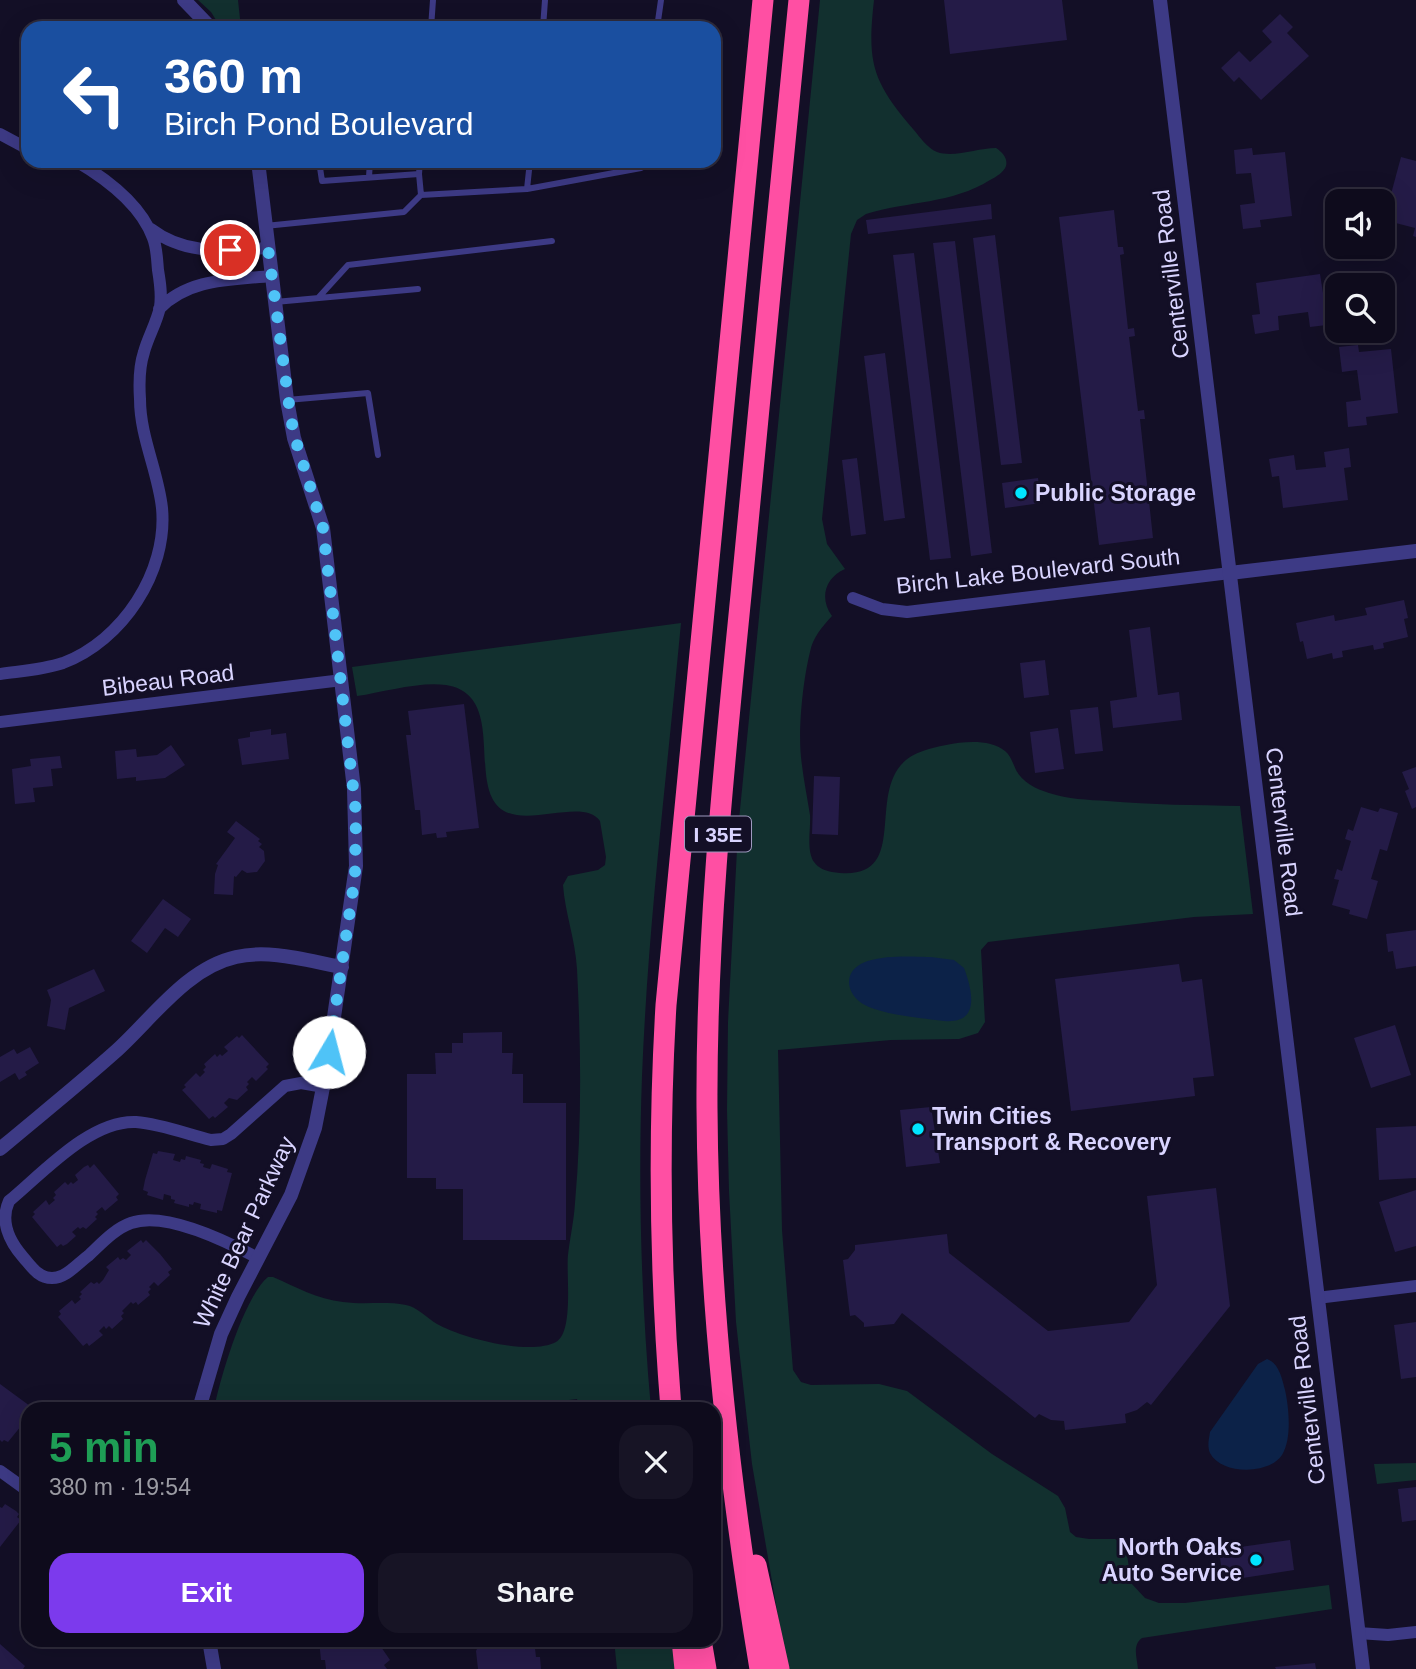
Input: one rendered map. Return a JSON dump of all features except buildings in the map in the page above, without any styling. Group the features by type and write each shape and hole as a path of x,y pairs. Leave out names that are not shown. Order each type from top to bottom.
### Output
{"highway":[{"name":"I 35E","path":"671,1402 663,1295 661,1203 667,994 763,0"},
{"name":"I 35E","path":"760,1669 740,1545 715,1310 708,1175 708,1049 711,936 722,786 799,0"},
{"path":"724,1414 779,1669"},
{"path":"683,1647 685,1669"},
{"path":"702,1647 706,1669"}],"street":[{"path":"184,0 204,21"},
{"name":"Centerville Road","path":"1160,0 1363,1669"},
{"path":"0,149 6,138"},
{"path":"0,674 45,669 88,650 104,638 134,605 153,574 160,551 162,506 143,431 139,380 143,355 159,309 161,292 155,245 147,226 128,201 87,168"},
{"name":"White Bear Parkway","path":"200,1402 219,1340 289,1200 315,1128 342,967 355,876 357,835 354,781 323,528 295,438 287,400 258,168"},
{"path":"147,226 161,237 196,250 268,248"},
{"path":"159,309 176,294 191,286 271,276"},
{"path":"1230,573 1416,551"},
{"name":"Birch Lake Boulevard South","path":"853,598 882,609 907,612 1230,573"},
{"name":"Bibeau Road","path":"0,722 342,680"},
{"path":"0,1149 114,1053 191,980 210,967 239,956 257,955 342,967"},
{"path":"258,1258 212,1235 144,1220 119,1229 63,1276 47,1278 37,1273 7,1239 2,1227 2,1214 9,1201 83,1139 104,1128 135,1122 220,1140 231,1134 285,1086 295,1083 324,1087"},
{"path":"1317,1298 1416,1286"},
{"path":"0,1471 21,1486"},
{"path":"1358,1633 1388,1635 1416,1632"},
{"path":"210,1647 214,1669"}],"lane":[{"path":"431,21 433,0"},
{"path":"543,21 545,0"},
{"path":"658,21 661,0"},
{"path":"320,168 322,181 419,174"},
{"path":"369,177 370,168"},
{"path":"419,168 421,195"},
{"path":"527,189 529,168"},
{"path":"265,226 404,212 421,195 527,189 641,168"},
{"path":"318,298 348,265 552,242"},
{"path":"275,302 418,289"},
{"path":"287,400 368,393 378,456"}],"green space":[{"path":"198,0 238,0 240,21 217,21"},
{"path":"820,0 874,0 872,56 881,84 899,112 930,148 951,154 996,148 1004,156 1006,166 997,176 960,194 866,214 857,220 851,234 822,519 827,544 845,569 833,578 826,589 826,602 832,616 818,632 811,647 801,718 801,757 810,815 809,846 814,862 832,872 859,872 875,862 882,846 892,782 902,763 923,751 942,746 965,742 987,743 1005,751 1026,781 1056,795 1085,800 1240,806 1253,914 1194,917 988,942 981,950 985,1022 978,1033 959,1039 891,1040 778,1050 782,1230 793,1370 801,1382 811,1385 879,1384 907,1391 992,1454 1058,1496 1065,1508 1070,1532 1076,1537 1115,1539 1122,1543 1127,1554 1131,1583 1145,1598 1159,1603 1185,1603 1329,1585 1332,1609 1142,1638 1136,1648 1138,1669 787,1669 752,1464 736,1322 729,1191 728,1022 738,830"},
{"path":"681,623 653,906 642,1076 641,1242 650,1402 578,1402 577,1399 553,1402 216,1402 227,1359 242,1319 259,1287 268,1277 333,1300 410,1306 448,1329 496,1344 544,1346 556,1342 565,1327 568,1255 579,1145 580,1086 577,969 563,885 568,876 598,870 605,865 600,821 582,812 528,816 504,811 493,799 487,783 482,723 476,706 465,692 446,685 425,684 357,696 352,667"},
{"path":"1416,1463 1416,1480 1377,1484 1374,1464"},
{"path":"615,1647 677,1647 679,1669 617,1669"}],"water":[{"path":"931,957 954,960 964,968 970,987 971,1005 969,1012 956,1021 914,1017 871,1008 851,992 849,982 852,972 870,960"},
{"path":"1267,1359 1277,1368 1285,1390 1289,1423 1285,1448 1276,1462 1267,1466 1234,1469 1216,1460 1210,1453 1210,1432 1258,1364"}],"place":[{"name":"Public Storage","path":"1021,493"},
{"name":"Twin Cities Transport & Recovery","path":"918,1129"},
{"name":"North Oaks Auto Service","path":"1256,1560"}],"route":[{"path":"230,250 268,248 287,400 295,438 323,528 329,575 354,781 357,835 352,899 329,1052"}]}
